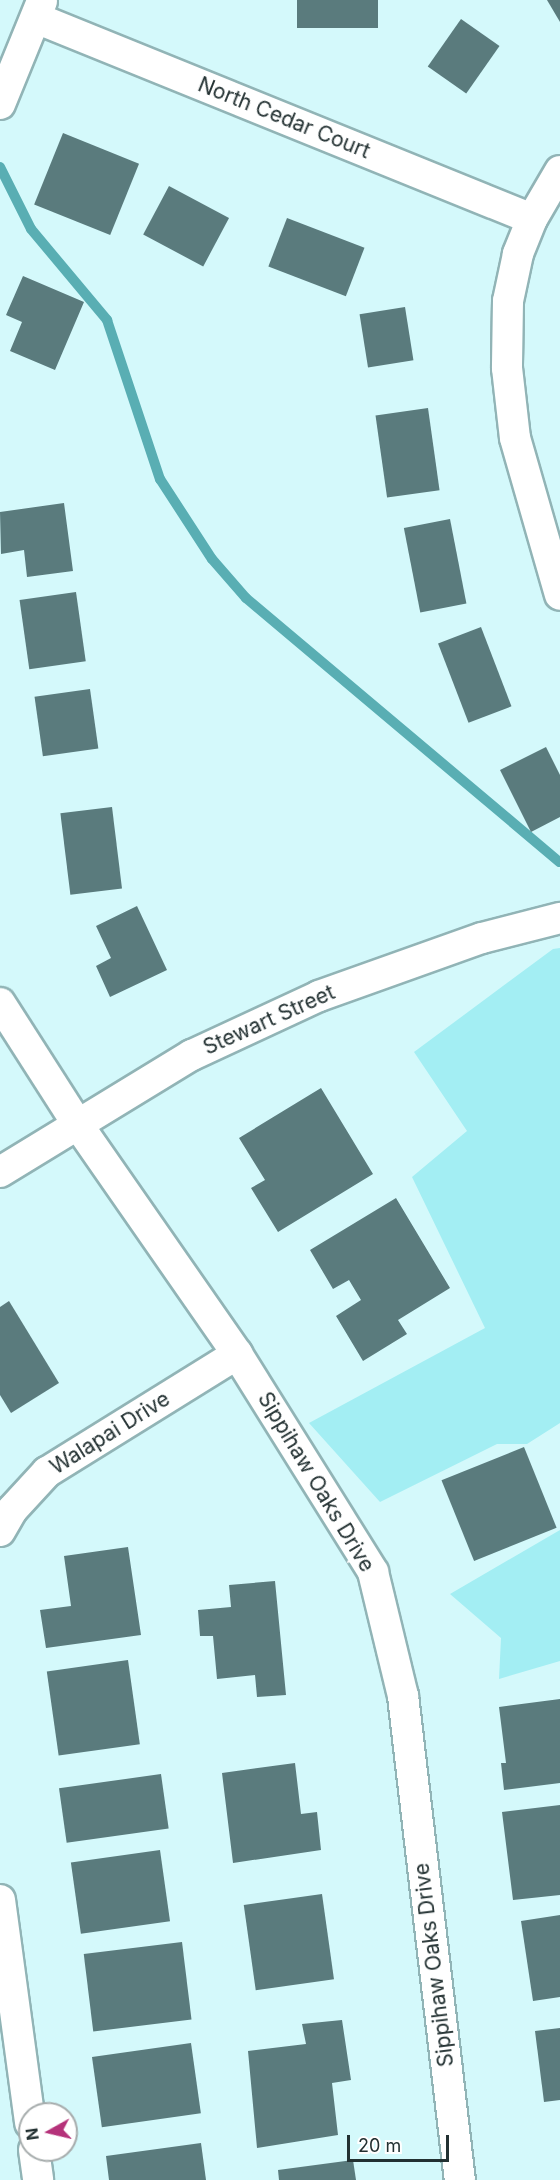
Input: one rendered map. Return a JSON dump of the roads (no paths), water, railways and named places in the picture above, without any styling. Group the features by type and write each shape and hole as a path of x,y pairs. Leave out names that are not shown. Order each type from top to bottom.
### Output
{"street":[{"path":"0,104 39,9"},
{"name":"North Cedar Court","path":"39,9 532,219"},
{"path":"560,171 532,219 518,254 508,301 507,368 515,438 560,595"},
{"name":"Stewart Street","path":"0,1172 76,1122 192,1055 319,996 482,938 560,918"},
{"name":"Sippihaw Oaks Drive","path":"0,1003 76,1122 237,1354 373,1572 403,1696 460,2180"},
{"name":"Walapai Drive","path":"0,1531 12,1510 47,1473 237,1354"},
{"path":"0,1900 27,2102"},
{"path":"36,2162 38,2180"}],"waterway":[{"path":"0,167 31,229 107,320 160,479 212,559 246,598 560,862"}]}
